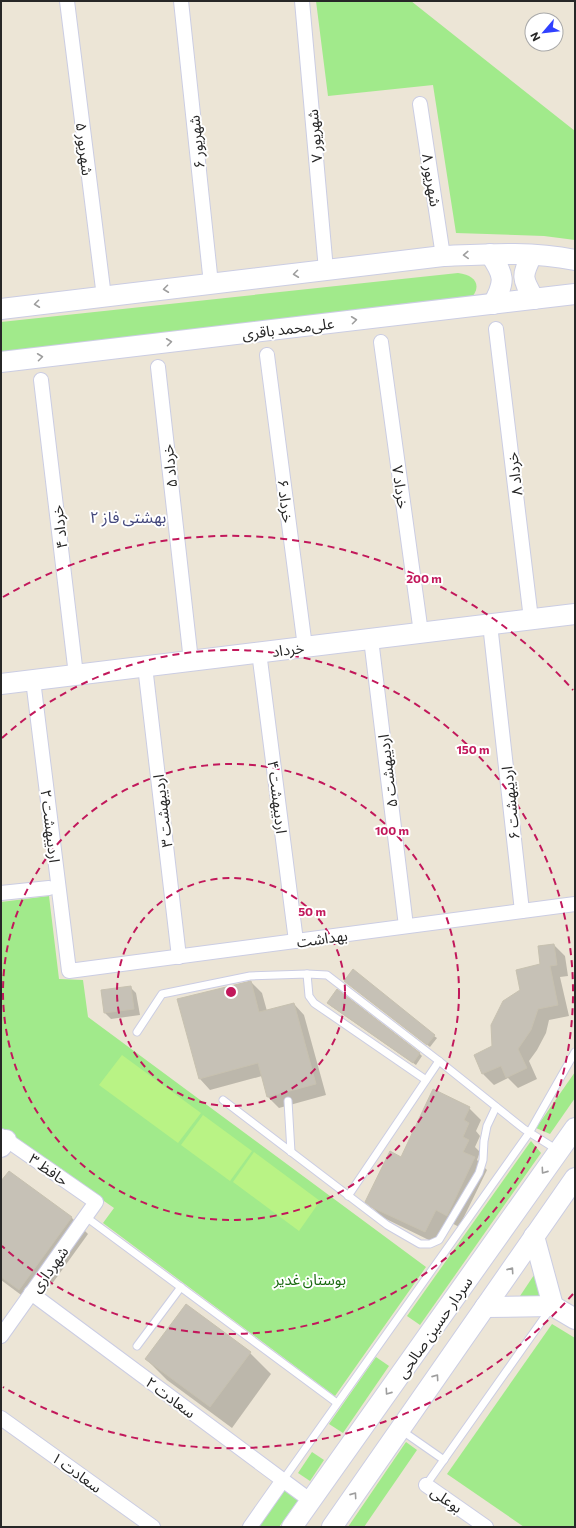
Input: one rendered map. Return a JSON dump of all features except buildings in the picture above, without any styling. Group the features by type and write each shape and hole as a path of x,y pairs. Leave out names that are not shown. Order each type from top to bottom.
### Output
{"main road":[{"path":"1,309 444,256 490,254 532,255 554,256 575,260"},
{"path":"490,254 500,268 503,283 493,304"},
{"path":"532,255 525,269 523,278 534,299"},
{"name":"علی‌محمد باقری","path":"1,362 575,294"},
{"name":"خرداد","path":"1,684 575,614"},
{"name":"سردار حسین صالحی","path":"292,1527 575,1128"},
{"name":"سردار حسین صالحی","path":"332,1527 575,1178"},
{"path":"534,1236 553,1306"},
{"path":"485,1307 553,1306 575,1319"}],"street":[{"name":"شهریور ۵","path":"67,1 104,296"},
{"name":"شهریور ۶","path":"181,1 211,284"},
{"name":"شهریور ۷","path":"302,1 326,270"},
{"name":"شهریور ۸","path":"420,104 444,256"},
{"name":"خرداد ۸","path":"496,329 531,619"},
{"name":"خرداد ۷","path":"381,342 421,633"},
{"name":"خرداد ۶","path":"267,355 305,647"},
{"name":"خرداد ۵","path":"158,367 191,661"},
{"name":"خرداد ۴","path":"42,380 76,675"},
{"name":"اردیبهشت ۶","path":"490,624 522,911"},
{"name":"اردیبهشت ۵","path":"371,639 406,926"},
{"name":"اردیبهشت ۴","path":"259,652 296,941"},
{"name":"اردیبهشت ۳","path":"145,666 179,957"},
{"name":"اردیبهشت ۲","path":"33,680 69,972"},
{"path":"1,893 49,888"},
{"name":"بهداشت","path":"69,972 575,904"},
{"name":"حافظ ۳","path":"3,1141 96,1202"},
{"name":"شهرداری","path":"1,1336 96,1202"},
{"name":"سعادت ۲","path":"31,1293 311,1501"},
{"name":"سعادت ۱","path":"1,1418 153,1527"},
{"path":"250,1527 283,1480"},
{"name":"بوعلی","path":"426,1484 486,1527"}],"lane":[{"path":"307,974 309,996 314,1004 426,1080"},
{"path":"137,1032 162,994 250,976 307,974 327,975 530,1133 559,1151"},
{"path":"283,1480 530,1133 575,1052"},
{"path":"348,1196 439,1061"},
{"path":"223,1100 387,1225 420,1244 430,1244 439,1240 479,1173 483,1160 484,1141 487,1126 496,1107"},
{"path":"288,1101 290,1152"},
{"path":"86,1217 337,1403"},
{"path":"137,1346 181,1287"},
{"path":"426,1484 553,1306"},
{"path":"400,1429 444,1460"}],"green space":[{"path":"316,1 411,1 575,131 575,240 544,236 456,233 433,85 328,96"},
{"path":"458,273 465,274 476,283 475,292 467,302 1,352 1,322"},
{"name":"بوستان غدیر","path":"49,896 59,979 83,980 88,1017 426,1267 335,1396 103,1223 114,1208 1,1129 1,902"},
{"path":"122,1055 201,1113 178,1143 99,1085"},
{"path":"575,1072 575,1098 550,1134 536,1128"},
{"path":"203,1115 252,1151 230,1181 181,1145"},
{"path":"531,1141 541,1153 420,1325 407,1316"},
{"path":"254,1152 320,1201 299,1231 233,1182"},
{"path":"534,1275 544,1299 518,1299"},
{"path":"552,1324 575,1338 575,1527 524,1527 447,1474"},
{"path":"376,1357 389,1366 343,1433 329,1424"},
{"path":"406,1442 417,1450 364,1527 348,1527"},
{"path":"312,1452 324,1460 310,1481 298,1473"},
{"path":"284,1488 299,1499 279,1527 258,1527"}],"district":[{"name":"بهشتی فاز ۲","path":"128,516"}]}
